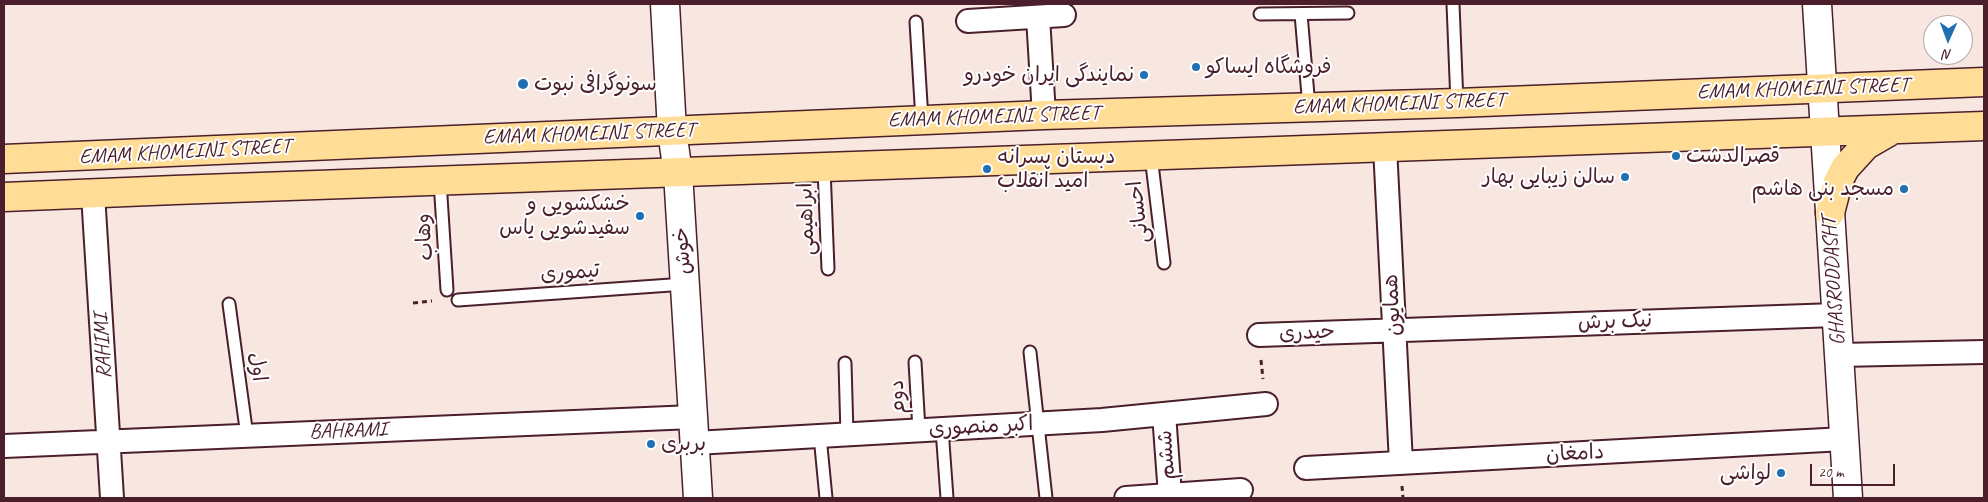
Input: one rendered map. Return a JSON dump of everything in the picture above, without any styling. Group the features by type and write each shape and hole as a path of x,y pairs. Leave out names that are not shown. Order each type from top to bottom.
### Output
{"main road":[{"name":"EMAM KHOMEINI STREET","path":"4,159 1044,115 1457,103 1984,82"},
{"name":"EMAM KHOMEINI STREET","path":"4,197 1984,126"},
{"path":"1830,212 1838,182 1845,168 1866,145 1894,129"},
{"path":"171,151 175,190"}],"street":[{"name":"خوش","path":"665,4 672,131 678,173 698,498"},
{"name":"GHASRODDASHT","path":"1817,4 1848,498"},
{"path":"968,20 1064,15"},
{"path":"1038,17 1044,115"},
{"name":"همایون","path":"1385,147 1401,463"},
{"name":"RAHIMI","path":"94,194 112,498"},
{"name":"نیک برش","path":"1394,330 1836,315"},
{"name":"حیدری","path":"1259,335 1394,330"},
{"path":"1839,355 1984,352"},
{"name":"اکبر منصوری","path":"694,430 820,436 847,435 1164,414 1266,404"},
{"name":"ششم","path":"1164,414 1170,495"},
{"name":"BAHRAMI","path":"4,446 247,436 694,430"},
{"name":"دامغان","path":"1306,468 1844,439"},
{"path":"1126,498 1241,490"}],"lane":[{"path":"1453,4 1457,103"},
{"path":"1260,14 1348,13"},
{"path":"1301,14 1309,107"},
{"path":"916,22 922,120"},
{"name":"احسانی","path":"1151,156 1164,264"},
{"name":"ابراهیمی","path":"824,168 828,269"},
{"name":"وهاب","path":"440,181 448,290"},
{"name":"تیموری","path":"458,300 685,284"},
{"name":"اول","path":"229,304 247,436"},
{"path":"1030,352 1046,498"},
{"name":"دوم","path":"915,362 919,430"},
{"path":"845,363 847,435"},
{"path":"942,429 947,498"},
{"path":"820,436 826,498"}],"path":[{"name":"حیدری","path":"1259,335 1266,404"}],"place":[{"name":"فروشگاه ایساکو","path":"1196,67"},
{"name":"نمایندگی ایران خودرو","path":"1144,75"},
{"name":"سونوگرافی نبوت","path":"523,84"},
{"name":"قصرالدشت","path":"1676,156"},
{"name":"دبستان پسرانه امید انقلاب","path":"987,169"},
{"name":"سالن زیبایی بهار","path":"1625,177"},
{"name":"مسجد بنی هاشم","path":"1904,189"},
{"name":"خشکشویی و سفیدشویی یاس","path":"640,216"},
{"name":"بربری","path":"651,444"},
{"name":"لواشی","path":"1781,473"}]}
